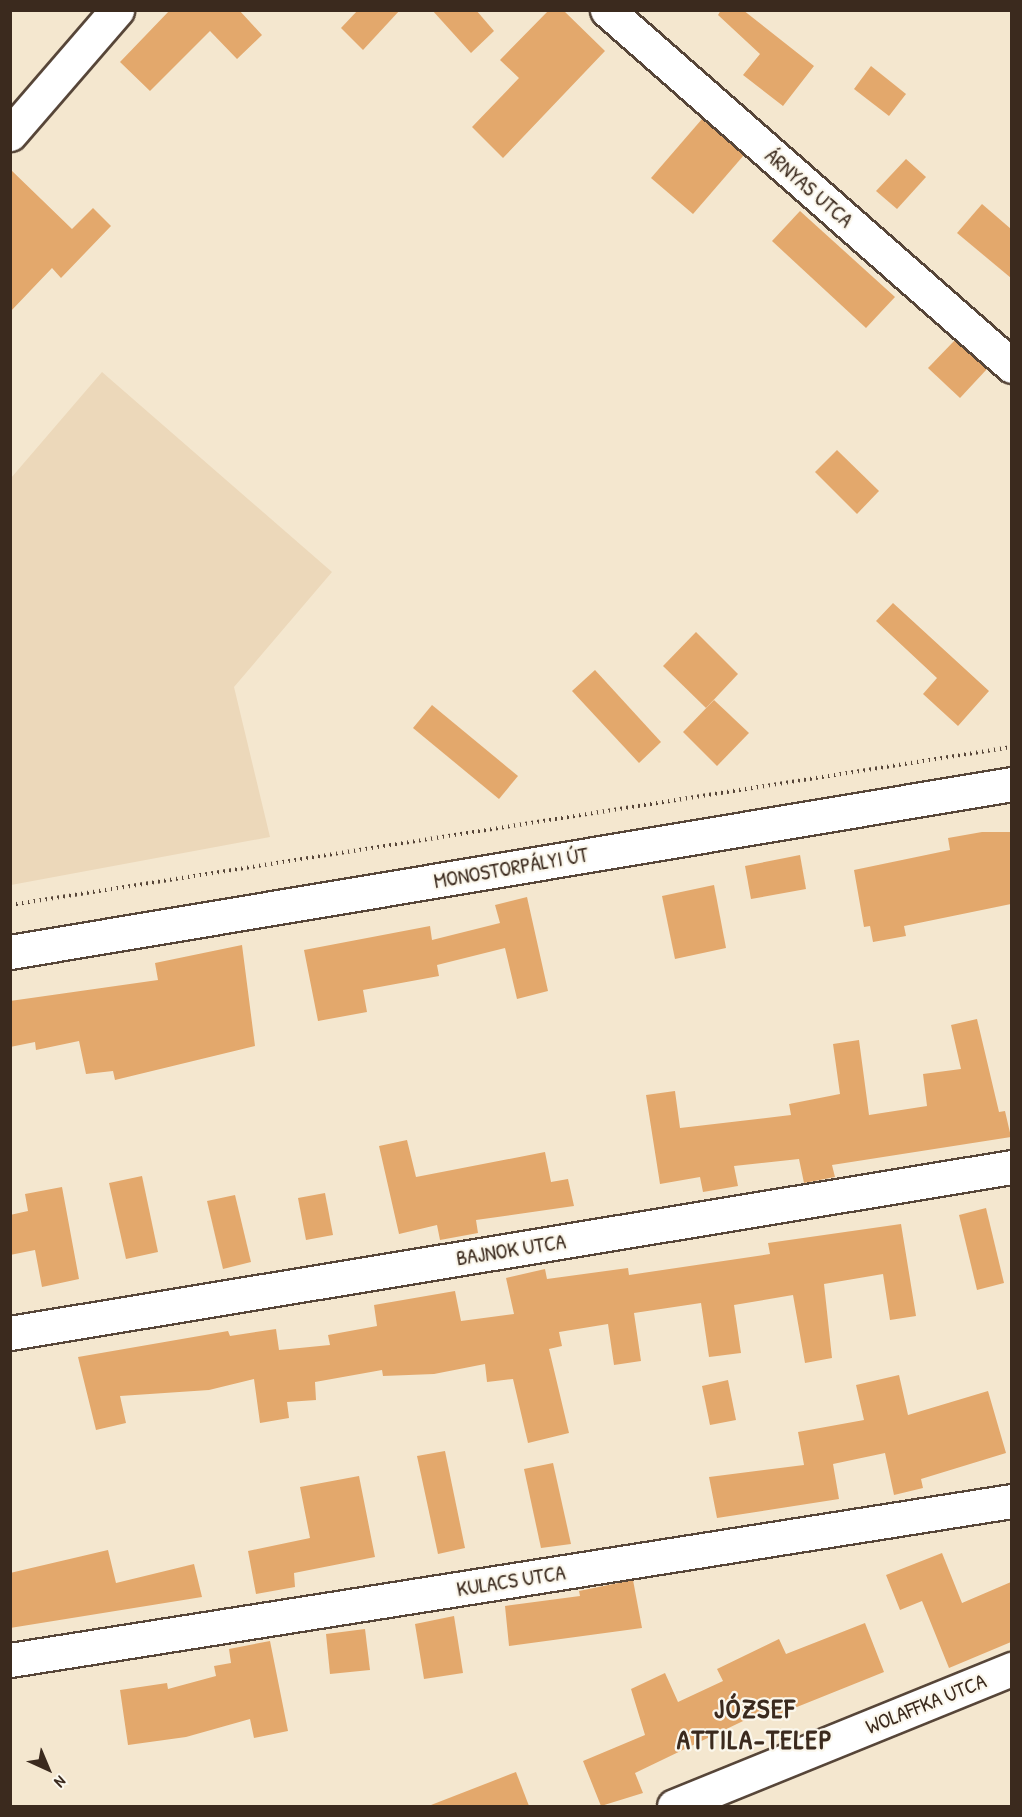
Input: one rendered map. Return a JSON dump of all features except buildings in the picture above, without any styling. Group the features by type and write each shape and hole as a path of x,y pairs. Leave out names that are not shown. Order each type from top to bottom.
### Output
{"street":[{"path":"10,134 117,10"},
{"name":"ÁRNYAS UTCA","path":"607,10 1011,366"},
{"name":"MONOSTORPÁLYI ÚT","path":"10,952 1011,784"},
{"name":"BAJNOK UTCA","path":"10,1333 1011,1167"},
{"name":"KULACS UTCA","path":"10,1660 1011,1501"},
{"name":"WOLAFFKA UTCA","path":"674,1806 1011,1670"}],"path":[{"path":"10,904 1011,747"}],"shaded area":[{"path":"102,372 332,572 234,687 270,837 11,885 11,478"}],"district":[{"name":"JÓZSEF ATTILA-TELEP","path":"755,1724"}]}
